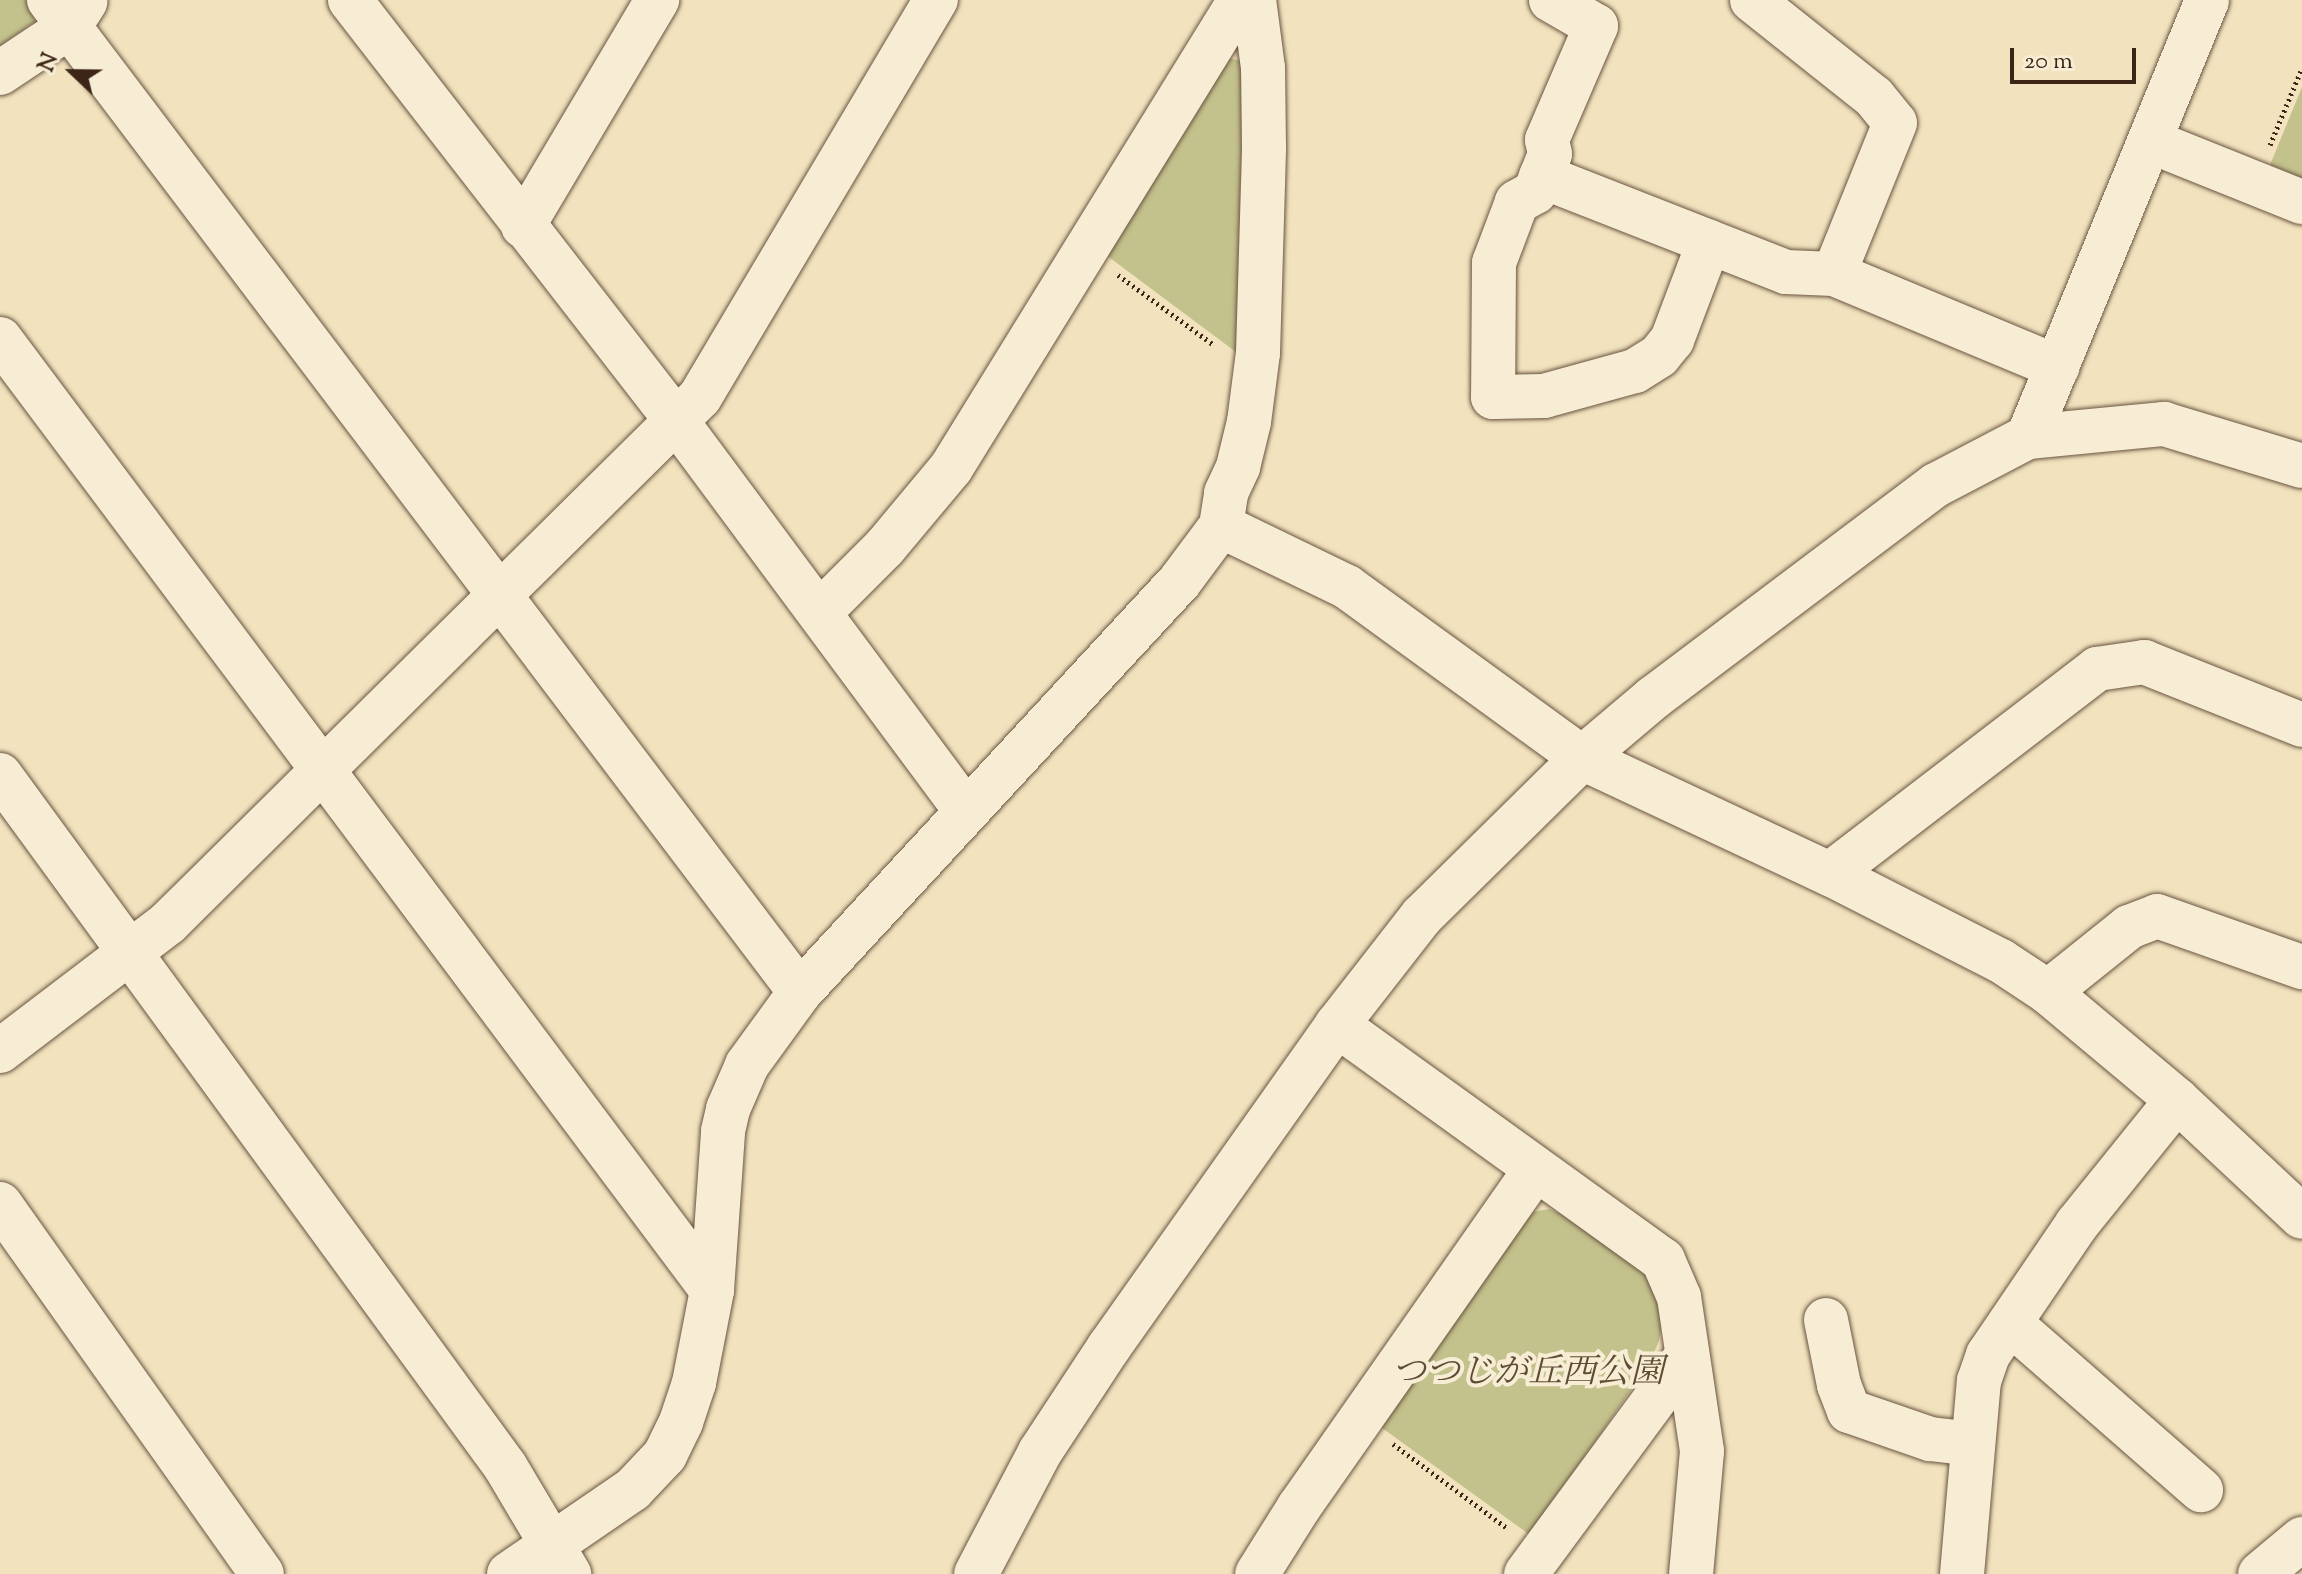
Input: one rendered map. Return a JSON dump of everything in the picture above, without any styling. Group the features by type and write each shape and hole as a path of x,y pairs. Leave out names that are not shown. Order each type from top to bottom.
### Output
{"street":[{"path":"523,226 657,0"},
{"path":"0,1051 168,923 496,595 700,397 936,0"},
{"path":"820,612 885,547 951,468 1240,0"},
{"path":"509,1574 561,1559 665,1455 694,1383 712,1290 723,1131 728,1109 747,1065 800,992 1180,581 1221,526 1226,493 1238,467 1249,422 1255,375 1264,147 1263,68 1254,0"},
{"path":"1551,0 1596,26 1547,140 1550,154 1535,192 1517,202 1494,263 1493,397 1544,396 1635,371 1659,356 1672,340 1709,242"},
{"path":"1752,0 1874,97 1895,123 1834,274"},
{"path":"2028,437 2207,0"},
{"path":"358,4 523,226 675,419 966,811"},
{"path":"0,73 68,9 496,595 800,992"},
{"path":"2150,141 2302,202"},
{"path":"1541,176 1786,272 1834,274 2057,367"},
{"path":"0,339 712,1290"},
{"path":"976,1574 1040,1452 1100,1360 1337,1025 1422,916 1582,758 1653,698 1936,485 2028,437 2164,424 2302,466"},
{"path":"1221,526 1347,587 1582,758 1830,874 2001,961 2048,992 2177,1100 2302,1217"},
{"path":"1830,874 2097,669 2144,662 2302,725"},
{"path":"0,775 505,1466 561,1559"},
{"path":"2048,992 2129,927 2157,916 2302,967"},
{"path":"1337,1025 1534,1171 1663,1260 1679,1297 1702,1451 1691,1574"},
{"path":"1962,1574 1979,1381 1988,1355 2077,1224 2177,1100"},
{"path":"1257,1574 1359,1420 1534,1171"},
{"path":"0,1204 262,1574"},
{"path":"1826,1320 1839,1385 1849,1411 1930,1439 1973,1444"},
{"path":"2010,1323 2201,1490"},
{"path":"1534,1563 1687,1356"},
{"path":"2260,1574 2302,1539"}],"path":[{"path":"2255,183 2302,68"},
{"path":"1085,251 1255,375"},
{"path":"1359,1420 1534,1563"}],"green space":[{"path":"0,0 31,0 34,22 0,46"},
{"path":"1220,57 1244,61 1236,352 1102,252"},
{"path":"2302,87 2302,178 2270,165"},
{"name":"つつじが丘西公園","path":"1549,1209 1574,1220 1650,1274 1663,1319 1659,1341 1649,1364 1530,1535 1378,1425 1521,1222 1533,1212"}]}
